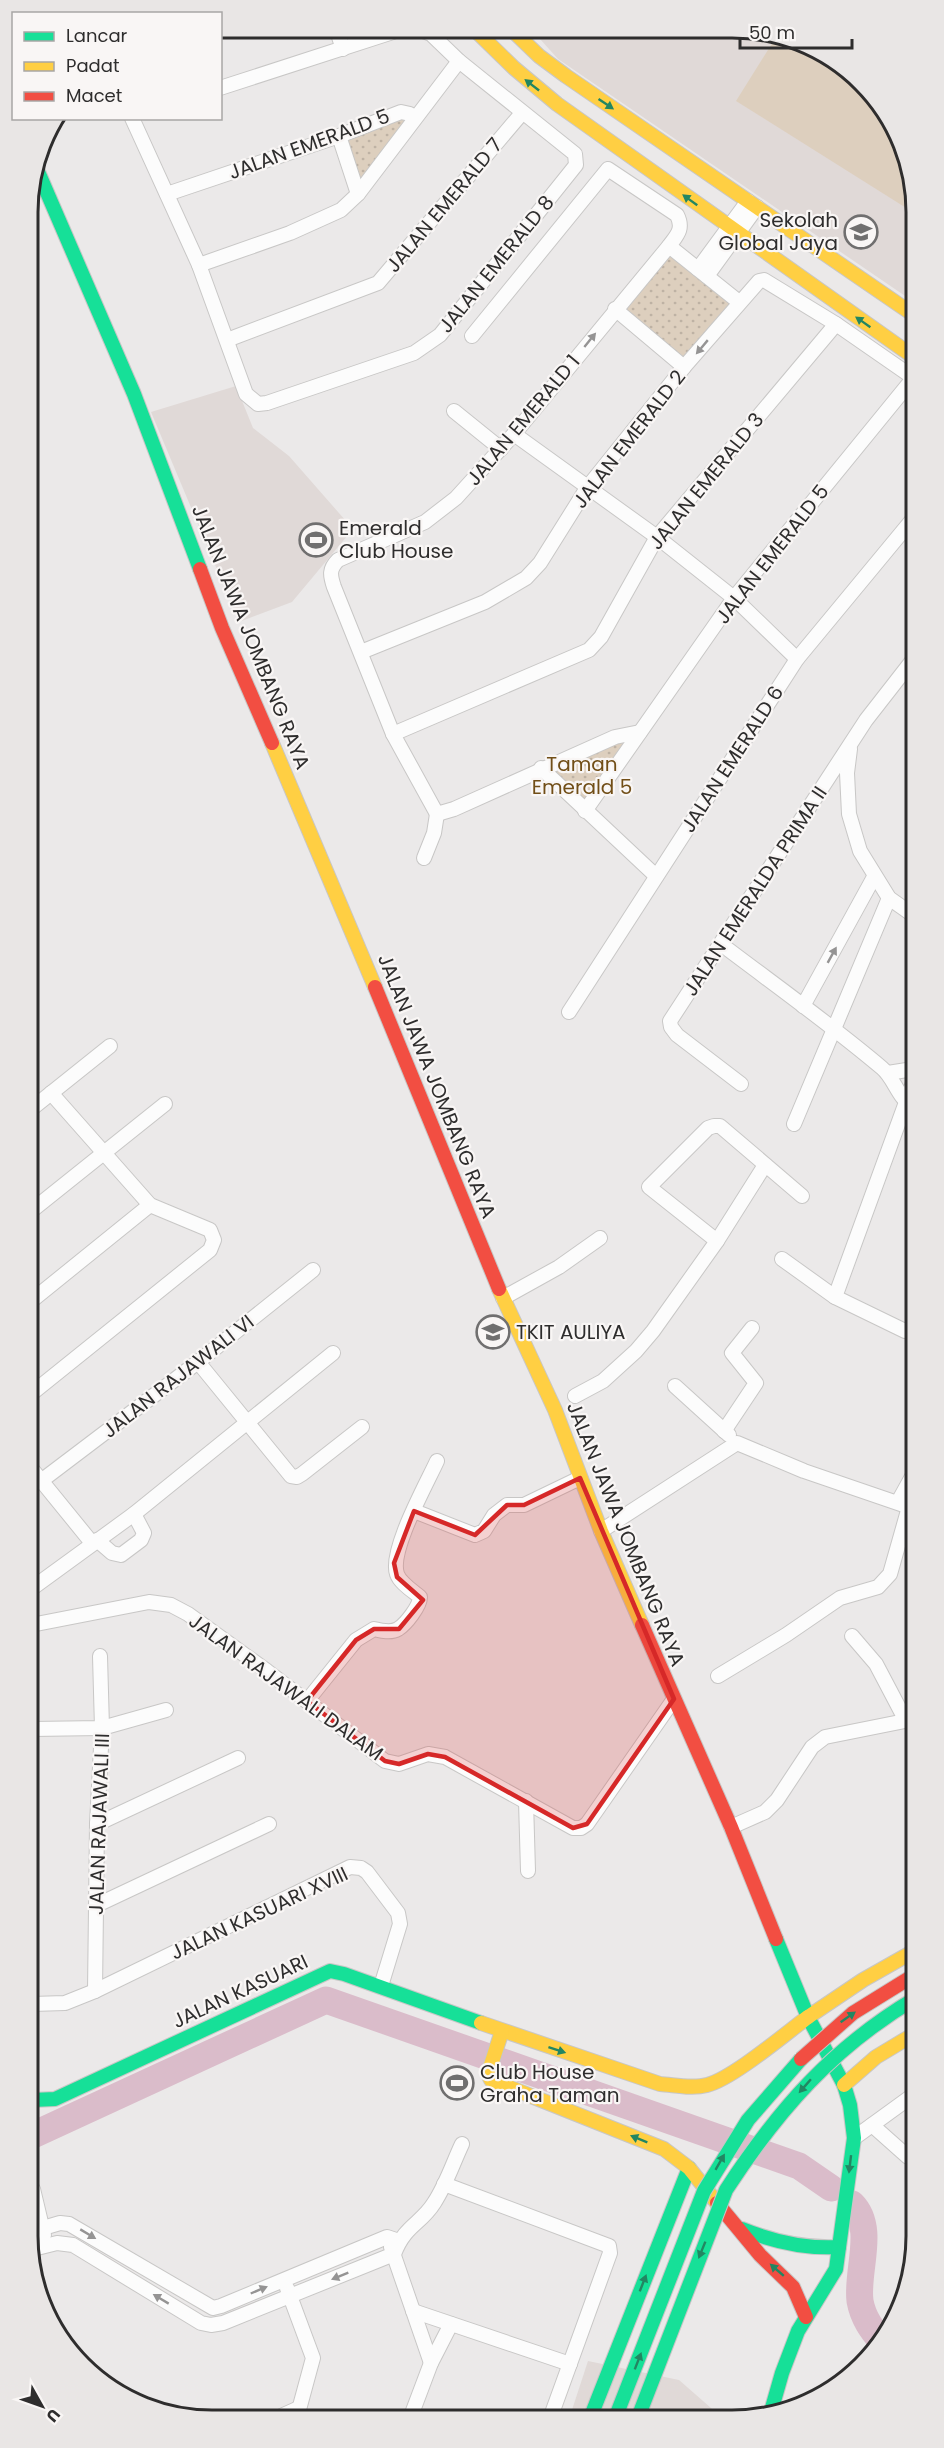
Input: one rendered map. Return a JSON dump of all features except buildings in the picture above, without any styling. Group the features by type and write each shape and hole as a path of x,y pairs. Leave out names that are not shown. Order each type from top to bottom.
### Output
{"main road":[{"path":"482,37 539,91 733,231 906,352"},
{"path":"519,37 538,56 566,76 906,310"},
{"name":"JALAN JAWA JOMBANG RAYA","path":"41,178 134,394 222,627 338,897 503,1298 555,1410 601,1531 730,1827 808,2018 844,2085 850,2105 854,2139 833,2277 806,2317 782,2373 773,2406"},
{"name":"JALAN KASUARI","path":"38,2100 55,2099 330,1971 381,1986 500,2036 660,2084 691,2087 708,2085 729,2074 863,1980 906,1956"},
{"path":"618,2410 706,2186 727,2149 771,2092 834,2027 870,2001 906,1980"},
{"path":"641,2410 726,2190 744,2162 812,2078 854,2037 906,2003"},
{"path":"500,2036 488,2074 493,2081 664,2149 688,2168 761,2256 788,2279 796,2291 806,2317"},
{"path":"844,2085 876,2057 906,2040"},
{"path":"593,2410 688,2168"},
{"path":"740,2228 766,2239 790,2245 819,2249 839,2247"}],"street":[{"path":"339,38 343,49"},
{"path":"222,87 380,38"},
{"path":"434,38 522,113"},
{"name":"JALAN EMERALD 5","path":"166,194 339,136 401,112 410,114 413,119 459,61"},
{"name":"JALAN EMERALD 8","path":"227,340 246,394 258,404 267,403 414,353 428,345 440,335 574,169 577,161 575,154 522,113"},
{"name":"JALAN EMERALD 7","path":"227,340 378,282 522,113"},
{"path":"199,266 290,233 341,210 358,194 413,119"},
{"path":"133,120 199,266 227,340"},
{"path":"339,136 358,194"},
{"name":"JALAN EMERALD 1","path":"361,652 334,587 330,574 331,567 338,560 426,522 441,512 514,434 669,246 681,229 681,222 677,215 608,169 472,336"},
{"path":"702,273 753,204"},
{"path":"669,246 739,302"},
{"name":"JALAN EMERALD 2","path":"361,652 485,602 526,578 540,563 587,488 684,367 759,280 764,280 836,324"},
{"path":"615,309 684,367"},
{"path":"836,324 906,373"},
{"name":"JALAN EMERALD 3","path":"393,734 590,650 601,637 657,537 836,324"},
{"name":"JALAN EMERALD 5","path":"585,811 734,598 906,387"},
{"path":"454,411 501,449"},
{"path":"514,434 657,537 734,598 797,659"},
{"name":"JALAN EMERALD 6","path":"569,1012 797,659 906,527"},
{"path":"361,652 393,734 437,814 434,833 424,858"},
{"name":"JALAN EMERALDA PRIMA II","path":"741,1084 677,1035 671,1028 670,1021 851,744 906,669"},
{"path":"894,683 906,679"},
{"path":"437,814 454,809 541,768 615,737 640,732"},
{"path":"851,744 847,773 849,814 860,851 889,898 906,910"},
{"path":"541,768 656,876"},
{"path":"803,1006 874,877"},
{"path":"795,1124 889,898"},
{"path":"721,944 835,1028 888,1073 906,1099"},
{"path":"38,1104 110,1046"},
{"path":"888,1073 906,1070"},
{"path":"38,1388 210,1250 214,1240 210,1230 150,1205 51,1093"},
{"path":"38,1206 165,1104"},
{"path":"835,1296 906,1115"},
{"path":"717,1241 649,1187 708,1128 720,1126 802,1196"},
{"path":"555,1410 575,1396 597,1374 636,1351 653,1331 717,1241 765,1165"},
{"path":"38,1296 150,1205"},
{"path":"503,1298 559,1267 600,1238"},
{"path":"782,1259 835,1296 906,1331"},
{"name":"JALAN RAJAWALI VI","path":"41,1481 198,1362 313,1270"},
{"path":"724,1431 756,1383 732,1353 752,1328"},
{"path":"38,1584 134,1514 333,1353"},
{"path":"198,1362 291,1476 297,1477 362,1427"},
{"path":"675,1386 737,1443 804,1472 906,1506"},
{"path":"601,1531 737,1443"},
{"path":"307,1701 356,1640 374,1629 388,1632 399,1629 420,1603 420,1597 398,1577 394,1563 399,1543 437,1461"},
{"path":"38,1477 95,1542 112,1553 121,1555 141,1540 144,1533 134,1514"},
{"path":"414,1511 475,1535 484,1531 494,1515 507,1505 524,1505 580,1478"},
{"path":"718,1676 786,1635 840,1598 878,1587 885,1581 892,1566 906,1510"},
{"name":"JALAN RAJAWALI DALAM","path":"38,1624 149,1602 171,1605 188,1614 385,1761 399,1764 428,1754 446,1757 573,1828 581,1828 587,1824 674,1700"},
{"path":"852,1636 876,1664 906,1712"},
{"name":"JALAN RAJAWALI III","path":"95,1991 97,1824 102,1728 100,1656"},
{"path":"38,1729 102,1728 166,1710"},
{"path":"730,1827 765,1812 777,1800 803,1764 812,1747 825,1737 906,1721"},
{"path":"97,1824 238,1758"},
{"path":"526,1801 528,1871"},
{"path":"97,1905 269,1824"},
{"name":"JALAN KASUARI XVIII","path":"38,2004 65,2003 95,1991 350,1867 361,1868 367,1872 398,1913 400,1924 381,1986"},
{"path":"854,2139 906,2100"},
{"path":"872,2125 906,2155"},
{"path":"393,2244 284,2279 213,2308 69,2224 60,2223 38,2229 40,2247 57,2243 72,2245 201,2323 211,2325 222,2323 290,2296 393,2244 434,2205 462,2144"},
{"path":"444,2184 609,2246 610,2253 554,2410"},
{"path":"393,2244 431,2363"},
{"path":"284,2279 313,2358 299,2410"},
{"path":"413,2311 570,2364"},
{"path":"413,2410 431,2363 451,2324"}],"highlighted area":[{"path":"580,1478 674,1699 587,1824 573,1828 445,1757 428,1754 399,1764 385,1761 307,1701 356,1640 374,1629 399,1629 423,1600 397,1577 394,1563 414,1511 475,1535 507,1505 524,1505"}],"shaded area":[{"name":"Sekolah Global Jaya","path":"539,37 744,38 789,47 810,55 829,67 863,97 877,115 901,166 906,211 906,297 558,59"},
{"path":"236,386 253,428 289,456 353,529 292,602 239,622 151,412"},
{"path":"588,2361 679,2380 713,2410 572,2410"}],"green space":[{"path":"340,38 375,38 343,49"},
{"path":"773,43 810,55 847,81 863,97 883,124 901,166 906,208 736,101"},
{"path":"401,112 413,119 358,194 339,136"},
{"path":"669,246 739,302 684,367 615,309"},
{"name":"Taman Emerald 5","path":"640,732 585,811 541,768"}],"waterway":[{"path":"38,2133 326,2000 799,2166 831,2188"},
{"path":"852,2204 859,2214 864,2237 860,2301 868,2324 876,2335"}],"traffic: fast":[{"path":"41,178 134,394 200,569"},
{"path":"773,2406 798,2331 836,2269 854,2138 850,2105 844,2085 808,2017 776,1939"},
{"path":"38,2100 55,2099 330,1971 481,2023"},
{"path":"641,2410 726,2190 766,2133 809,2082 859,2037 906,2004"},
{"path":"618,2410 704,2191 748,2120 801,2059"},
{"path":"593,2410 689,2168"},
{"path":"742,2229 790,2244 839,2247"}],"traffic: slow":[{"path":"483,37 514,68 557,104 906,351"},
{"path":"520,37 539,56 566,76 906,310"},
{"path":"272,743 375,987"},
{"path":"499,1289 555,1410 601,1531 642,1625"},
{"path":"808,2017 863,1980 906,1956"},
{"path":"481,2023 660,2084 695,2087 718,2081 730,2074 808,2017"},
{"path":"502,2031 488,2074 491,2080 664,2149 689,2168 717,2203"},
{"path":"844,2085 876,2057 906,2039"}],"traffic: jam":[{"path":"200,569 222,628 272,743"},
{"path":"375,987 499,1289"},
{"path":"642,1625 731,1827 776,1939"},
{"path":"801,2059 853,2013 906,1980"},
{"path":"717,2203 760,2255 793,2287 806,2317"}],"place":[{"name":"Sekolah Global Jaya","path":"861,232"},
{"name":"Emerald Club House","path":"316,540"},
{"name":"TKIT AULIYA","path":"493,1332"},
{"name":"Club House Graha Taman","path":"457,2083"}]}
